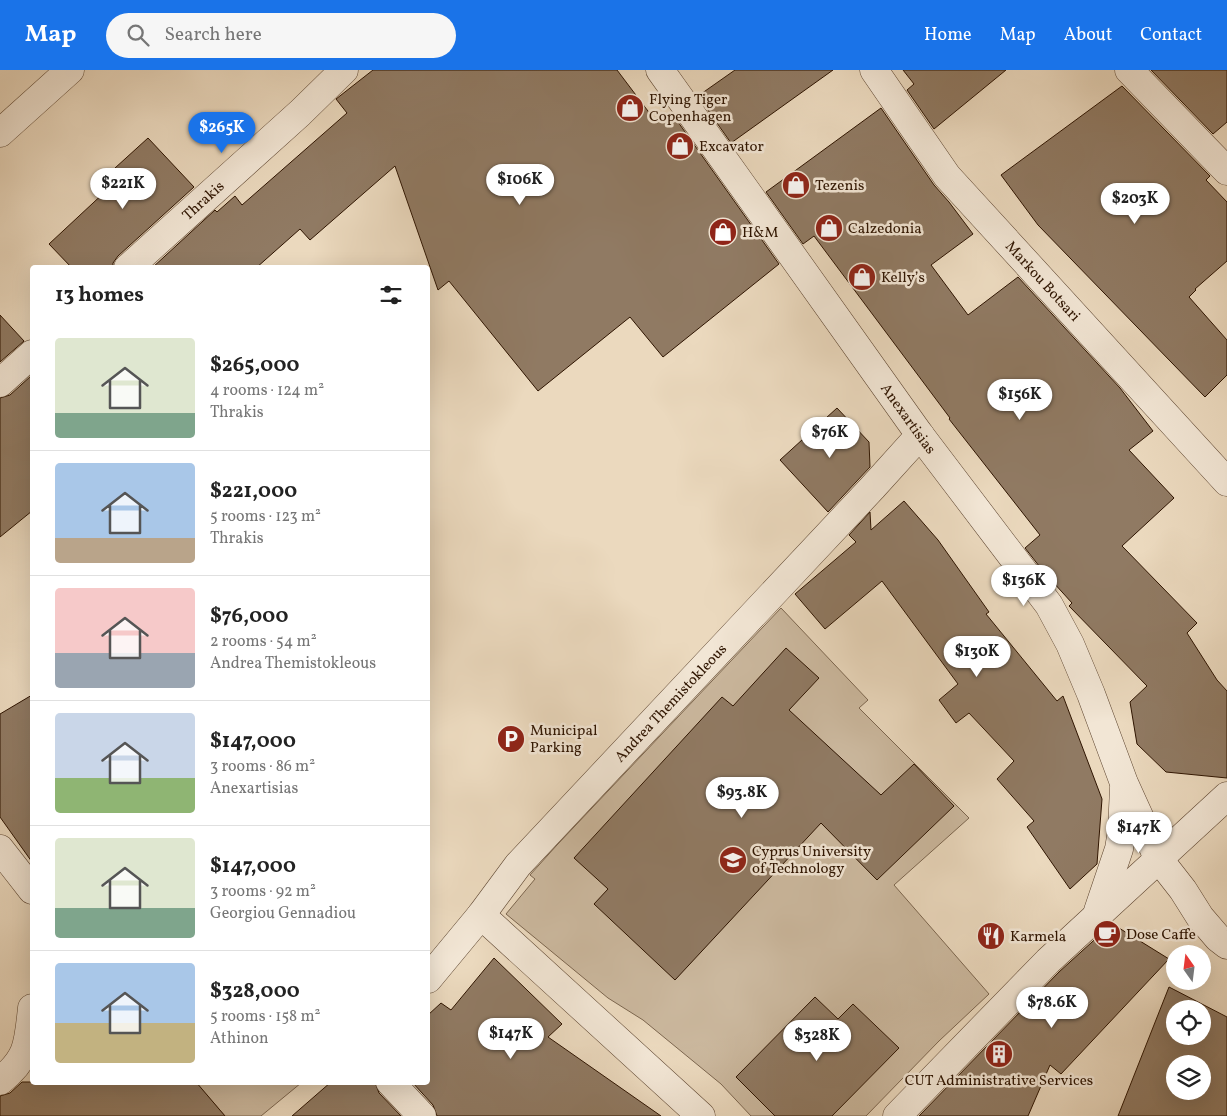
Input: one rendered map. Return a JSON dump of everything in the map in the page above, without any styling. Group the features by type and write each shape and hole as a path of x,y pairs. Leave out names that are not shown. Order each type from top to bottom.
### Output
{"street":[{"path":"0,133 70,70"},
{"name":"Thrakis","path":"131,265 300,113 344,70"},
{"name":"Anexartisias","path":"660,70 920,434 1049,605 1070,644 1124,783 1158,858 1183,890 1200,917 1218,938 1227,945"},
{"name":"Markou Botsari","path":"874,70 947,176 1227,482"},
{"path":"1129,70 1227,171"},
{"path":"0,383 30,356"},
{"name":"Andrea Themistokleous","path":"430,977 481,915 518,865 866,495 920,434"},
{"name":"Anexartisias","path":"1097,915 1119,849 1122,831 1124,783"},
{"path":"897,1116 1048,961 1227,796"},
{"path":"0,849 30,887"},
{"path":"481,915 701,1116"},
{"path":"0,1081 14,1070 24,1056 30,1027"},
{"path":"393,1085 422,1116"}],"shaded area":[{"name":"Cyprus University of Technology","path":"781,608 868,700 859,708 969,818 894,885 989,994 939,1041 866,1116 751,1116 721,1084 643,1020 608,998 506,914 535,879 530,875"},
{"path":"198,1085 299,1085 261,1116 225,1116"}],"building":[{"path":"373,70 617,70 657,123 670,113 673,115 779,264 663,357 630,317 538,391 449,281 438,290 395,166 310,240 300,229 259,265 155,265 215,210 217,212 235,196 242,205 347,113 336,99"},
{"path":"735,70 833,70 731,143 698,96"},
{"path":"903,70 1006,70 934,129 907,90 914,84"},
{"path":"1151,70 1227,70 1227,122 1213,134"},
{"path":"1122,86 1210,176 1206,180 1227,202 1227,261 1195,289 1189,297 1227,340 1227,375 1205,397 1038,225 1001,175"},
{"path":"881,108 934,185 973,234 931,265 968,315 1018,277 1120,388 1153,431 1129,450 1174,498 1122,546 1197,623 1187,633 1217,680 1227,691 1227,778 1166,772 1137,744 1130,702 1147,686 1069,606 1072,603 1025,548 1040,535 949,419 814,236 803,244 766,192"},
{"path":"148,138 194,187 118,256 113,265 69,265 49,244 122,176 115,168"},
{"path":"0,315 24,341 0,362"},
{"path":"30,377 30,513 0,537 0,398 10,395"},
{"path":"837,408 869,442 870,467 828,512 780,460"},
{"path":"904,501 938,540 989,612 986,614 1057,701 1063,696 1102,799 1097,864 1070,889 1027,827 1034,821 997,779 1014,761 969,713 956,723 939,700 958,684 882,581 825,629 795,594 856,542 849,535 870,512 871,530"},
{"path":"786,648 819,678 789,710 881,795 914,764 954,806 877,880 821,823 675,980 594,904 608,889 574,858 722,697 733,706"},
{"path":"30,696 30,859 0,817 0,714"},
{"path":"1119,928 1166,957 1166,962 1061,1074 1050,1065 1028,1116 919,1116 1059,972 1103,932"},
{"path":"494,958 562,1024 548,1037 661,1116 437,1116 433,1105 415,1085 430,1085 430,1013 441,1003 451,1010"},
{"path":"1168,990 1175,990 1194,1000 1166,1000 1166,1045 1211,1045 1211,1009 1227,1017 1227,1116 1118,1116"},
{"path":"815,997 838,1019 853,1004 899,1048 832,1116 775,1116 736,1077"},
{"path":"22,1082 30,1082 30,1085 199,1085 225,1116 0,1116 0,1096 10,1093"},
{"path":"328,1085 376,1085 379,1093 401,1116 292,1116"}],"place":[{"name":"Flying Tiger Copenhagen","path":"630,108"},
{"name":"Excavator","path":"680,146"},
{"name":"Tezenis","path":"796,185"},
{"name":"Calzedonia","path":"829,228"},
{"name":"H&M","path":"723,232"},
{"name":"Kelly’s","path":"862,277"},
{"name":"Municipal Parking","path":"511,739"},
{"name":"Cyprus University of Technology","path":"733,860"},
{"name":"Dose Caffe","path":"1107,934"},
{"name":"Karmela","path":"991,936"},
{"name":"CUT Administrative Services","path":"999,1054"}]}
